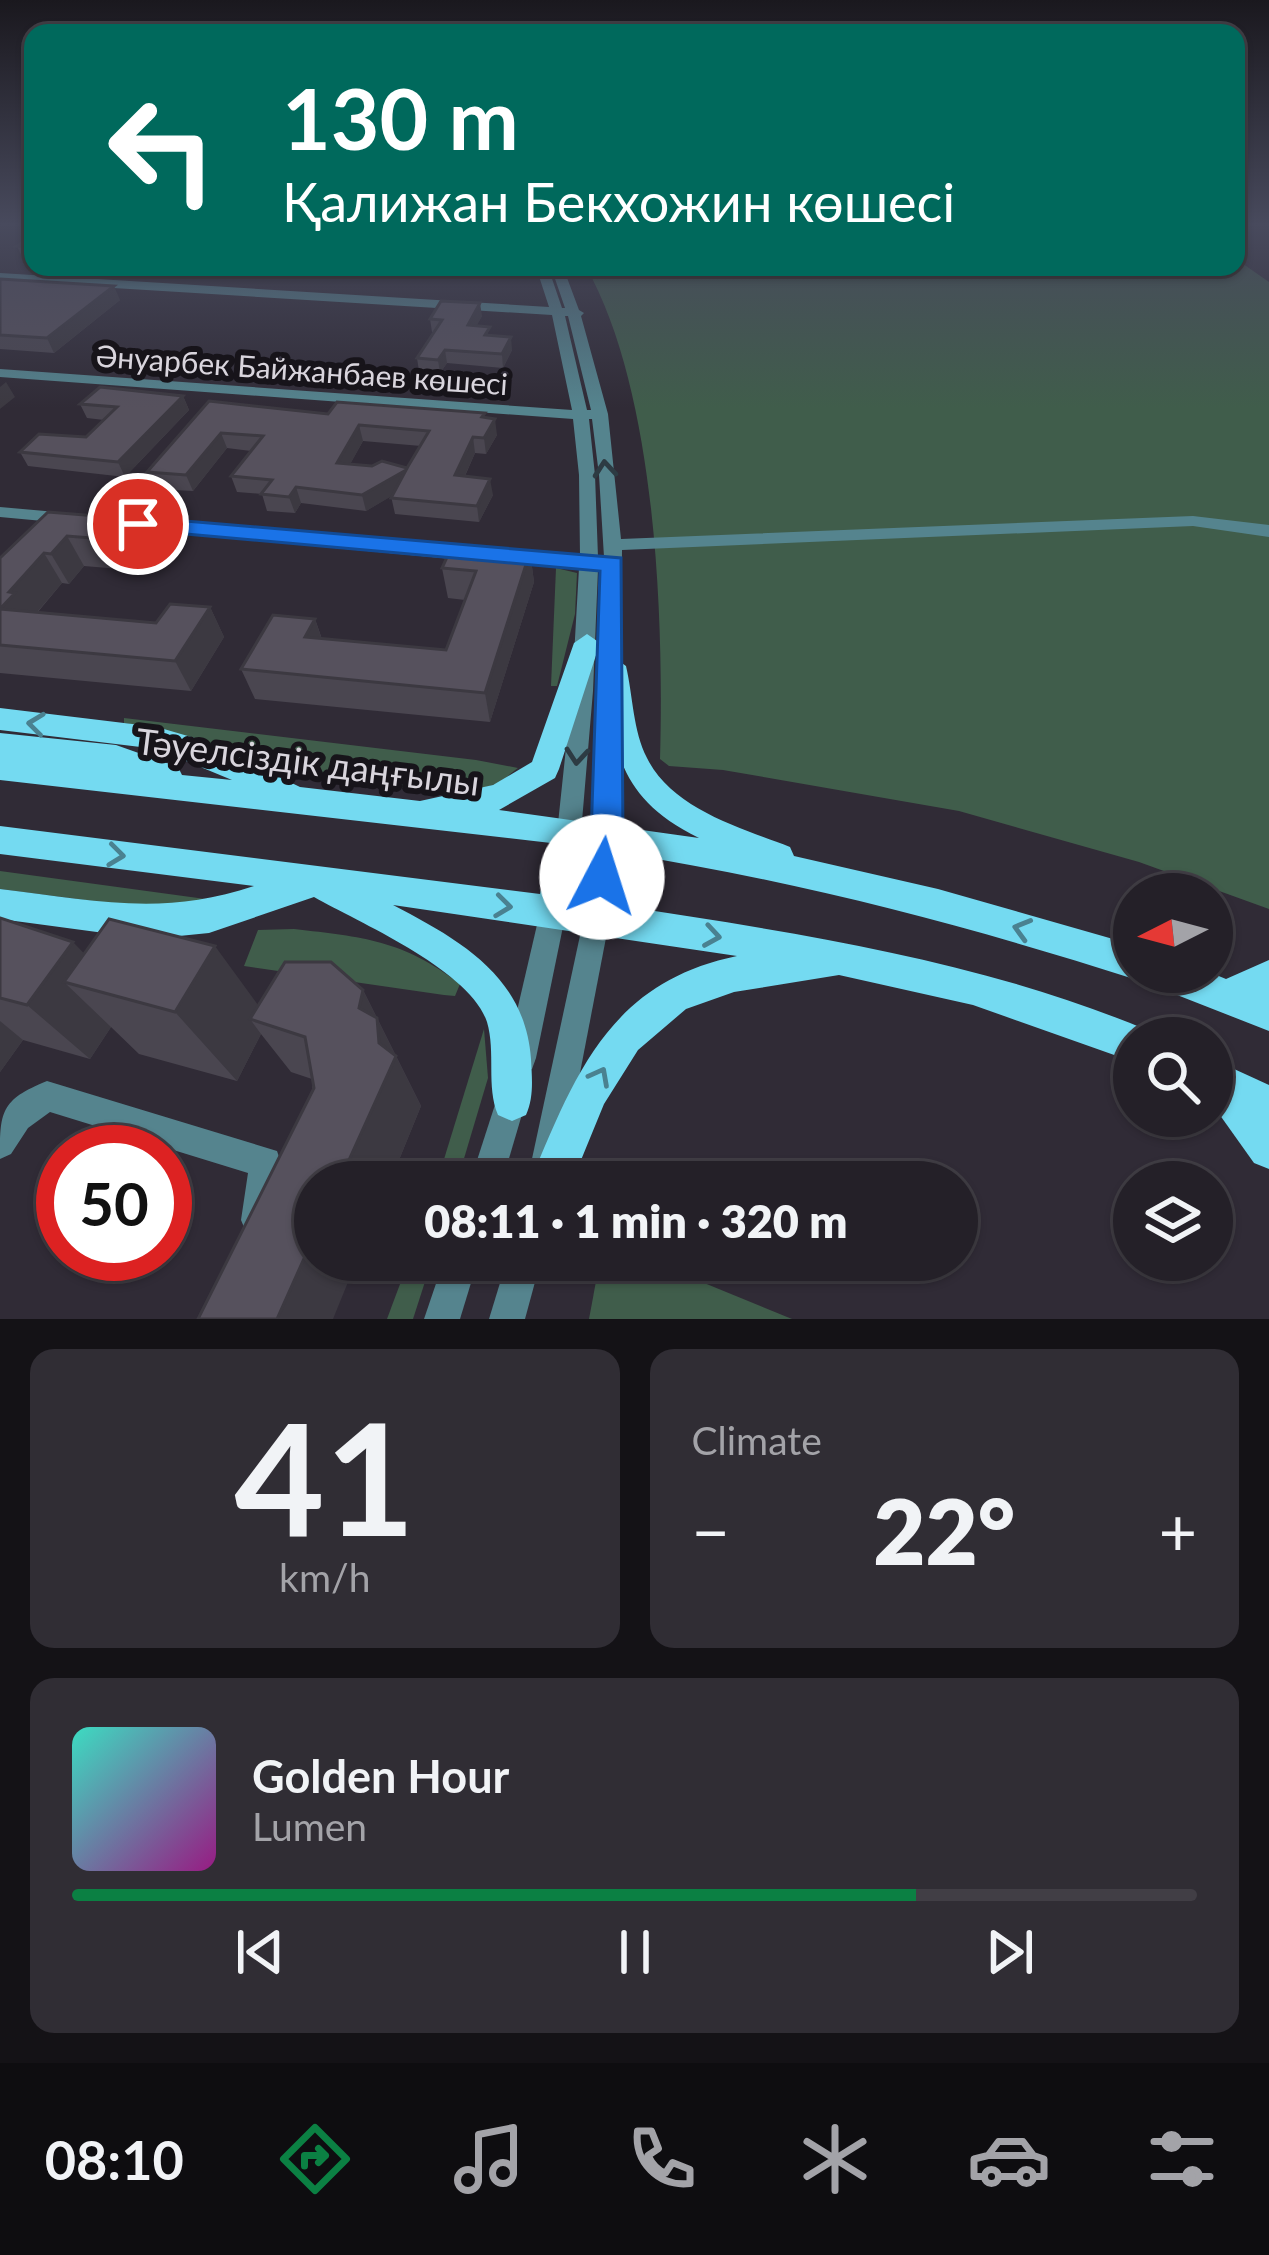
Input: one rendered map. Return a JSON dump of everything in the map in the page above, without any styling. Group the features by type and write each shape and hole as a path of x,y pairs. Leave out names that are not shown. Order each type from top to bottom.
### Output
{"main road":[{"path":"377,812 500,796 544,769 587,644"},
{"path":"612,666 636,768 654,790 712,830 838,881 956,909 1113,956"},
{"path":"0,719 195,748 307,802"},
{"path":"0,745 116,757 211,792"},
{"name":"Тәуелсіздік даңғылы","path":"0,768 607,837 838,881"},
{"path":"553,912 569,833"},
{"path":"597,917 607,837"},
{"path":"0,840 597,917 851,959 985,991 1113,1036"},
{"path":"4,910 149,922 209,917 317,881 458,962 495,998 512,1044 512,1101"},
{"path":"558,1161 612,1054 628,1028 649,1010 706,981 851,959"},
{"path":"1228,996 1269,978"},
{"path":"1220,993 1269,1013"},
{"path":"1233,1089 1269,1106"},
{"path":"1233,1102 1269,1148"}],"street":[{"path":"123,285 568,312"},
{"path":"552,285 568,312"},
{"path":"561,285 591,415 612,554 607,837"},
{"name":"Әнуарбек Байжанбаев көшесі","path":"0,373 591,415"},
{"path":"569,833 587,644 591,415"},
{"path":"0,512 588,564 612,554 1193,521 1269,531"},
{"path":"493,1161 512,1101 553,912"},
{"path":"551,1161 597,917"},
{"path":"0,1143 17,1117 46,1096 266,1162 256,1234 246,1255"},
{"path":"442,1319 454,1281"},
{"path":"507,1319 518,1281"}],"green space":[{"path":"594,285 1269,285 1269,909 1233,896 1233,873 1169,873 959,811 723,770 669,766 660,759 657,574 651,506 628,376"},
{"path":"556,568 577,573 575,614 557,686 551,686"},
{"path":"124,718 518,768 498,783 477,788 352,783 274,768 184,736 124,723"},
{"path":"0,871 220,901 147,908 0,889"},
{"path":"294,929 401,949 460,984 455,996 244,966 258,930"},
{"path":"484,1029 488,1078 463,1161 443,1161"},
{"path":"401,1281 425,1281 413,1319 387,1319"},
{"path":"596,1281 699,1281 792,1319 589,1319"}],"building":[{"path":"0,285 114,286 47,338 0,335"},
{"path":"441,301 480,303 468,325 490,327 485,335 511,337 502,354 445,350 438,360 417,358 442,320 430,319"},
{"path":"100,387 183,396 118,462 20,452 39,434 86,437 117,407 80,404"},
{"path":"209,401 328,414 337,402 485,413 482,417 495,419 484,438 473,437 455,475 490,479 477,506 391,498 406,470 362,495 296,487 289,497 261,494 272,480 231,476 263,436 221,433 186,475 147,472","holes":["359,425 429,431 407,468 382,461 372,466 337,463"]},
{"path":"48,512 122,518 104,539 67,536 51,554 44,553 0,609 0,558"},
{"path":"453,544 530,552 485,693 241,669 273,615 315,619 305,637 446,650 476,571 442,568"},
{"path":"170,604 210,607 175,661 0,645 0,609 156,623"},
{"path":"0,918 73,942 27,1005 0,998"},
{"path":"109,919 215,946 175,1012 64,982"},
{"path":"285,962 331,962 363,990 359,1008 377,1018 379,1043 396,1056 348,1161 294,1161 294,1281 277,1319 198,1319 314,1088 305,1037 250,1019"}],"route":[{"path":"138,524 612,564 607,837 602,877"}]}
